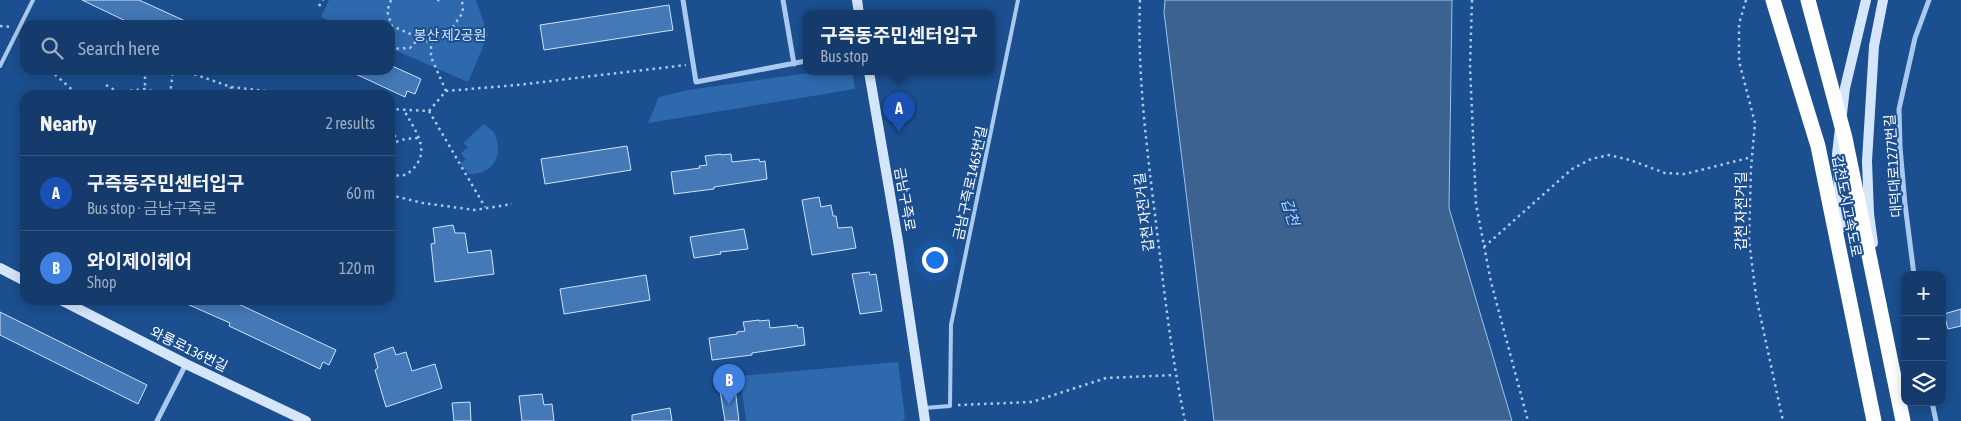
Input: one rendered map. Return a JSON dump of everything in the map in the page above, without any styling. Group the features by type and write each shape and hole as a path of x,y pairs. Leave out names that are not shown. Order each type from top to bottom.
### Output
{"highway":[{"name":"갑천도시고속도로","path":"1773,0 1818,146 1874,421"},
{"name":"갑천도시고속도로","path":"1808,0 1845,138 1903,421"}],"street":[{"path":"683,0 696,82 803,62"},
{"path":"783,0 794,64"},
{"path":"1866,0 1845,88 1837,154 1842,249 1878,421"},
{"path":"1883,0 1874,46 1867,161 1870,214 1875,262 1907,421"},
{"name":"대덕대로1277번길","path":"1914,271 1904,185 1899,109 1915,38 1929,0"},
{"name":"금남구즉로","path":"869,75 925,421"},
{"path":"0,268 20,278"},
{"name":"와룡로136번길","path":"71,305 186,364 306,421"},
{"path":"157,421 186,364"},
{"path":"1933,406 1936,421"}],"lane":[{"path":"23,20 33,0"},
{"name":"금남구즉로1465번길","path":"950,406 951,324 1018,0"},
{"path":"0,66 20,26"},
{"path":"924,408 950,406"}],"path":[{"path":"319,6 323,0"},
{"path":"390,0 387,11 390,20"},
{"path":"437,0 443,0"},
{"path":"431,43 453,27 464,12 462,0"},
{"name":"갑천 자전거길","path":"1140,0 1140,61 1150,174 1175,375 1185,421"},
{"path":"1472,0 1470,66 1476,204 1491,282 1528,421"},
{"name":"갑천 자전거길","path":"1746,0 1740,24 1739,60 1755,123 1749,240 1756,296 1783,421"},
{"path":"395,27 431,43"},
{"path":"395,49 410,48 419,38"},
{"path":"431,43 431,57 446,91"},
{"path":"429,111 446,91 517,85 693,64"},
{"path":"56,75 72,90"},
{"path":"145,75 145,89"},
{"path":"171,90 173,75"},
{"path":"196,75 231,87 254,90"},
{"path":"106,85 115,90"},
{"path":"136,90 148,90"},
{"path":"395,109 429,111"},
{"path":"395,175 408,174 420,161 422,153 418,138 404,110"},
{"path":"429,111 486,208"},
{"path":"395,136 398,140"},
{"path":"395,142 418,138"},
{"path":"1484,247 1572,169 1592,159 1609,155 1630,160 1665,173 1685,174 1752,157"},
{"path":"395,196 423,203 475,210 512,204"},
{"path":"950,406 1032,402 1106,378 1175,375"}],"green space":[{"name":"봉산 제2공원","path":"329,0 476,0 488,35 468,82 395,50 395,20 327,20 321,17"},
{"path":"803,74 853,75 855,89 648,123 659,97 688,90"},
{"path":"484,124 495,135 498,150 497,157 490,168 469,174 460,163 466,160 461,153 468,147 463,143"},
{"path":"898,362 905,418 902,421 746,421 740,376"}],"water":[{"name":"갑천","path":"1165,0 1452,0 1449,208 1512,421 1214,421 1164,12"}],"building":[{"path":"82,0 139,0 183,20 124,20"},
{"path":"669,5 673,30 544,50 540,25"},
{"path":"395,67 421,79 415,94 407,91 405,97 395,92 395,90 390,90 358,75 395,75"},
{"path":"627,146 631,170 545,184 541,159"},
{"path":"731,154 732,162 759,159 760,162 765,161 767,179 674,194 671,172 700,168 699,166 707,165 705,156"},
{"path":"819,197 821,207 831,205 833,216 836,216 838,228 852,227 856,248 812,255 802,200"},
{"path":"453,225 455,233 465,233 468,253 491,250 494,274 435,282 431,244 435,243 433,228"},
{"path":"744,229 748,249 720,252 721,254 694,258 690,237"},
{"path":"869,272 870,275 876,274 882,311 860,314 852,274"},
{"path":"646,275 650,300 564,314 560,289"},
{"path":"189,305 241,305 336,350 329,365 323,362 320,369 229,326 230,323"},
{"path":"1961,309 1961,326 1948,329 1946,313"},
{"path":"0,312 147,385 138,404 0,335"},
{"path":"769,320 770,328 797,325 798,328 803,327 805,345 712,360 709,338 737,334 737,332 745,331 743,322"},
{"path":"393,347 396,355 406,352 412,371 435,364 442,388 386,407 375,370 378,368 374,354"},
{"path":"735,388 739,421 725,421 720,391"},
{"path":"542,394 544,405 552,404 554,421 522,421 519,396"},
{"path":"470,402 471,421 454,421 452,403"},
{"path":"670,408 672,421 632,421 632,415"}],"place":[{"name":"구즉동주민센터입구","path":"899,133"},
{"name":"와이제이헤어","path":"729,405"}]}
